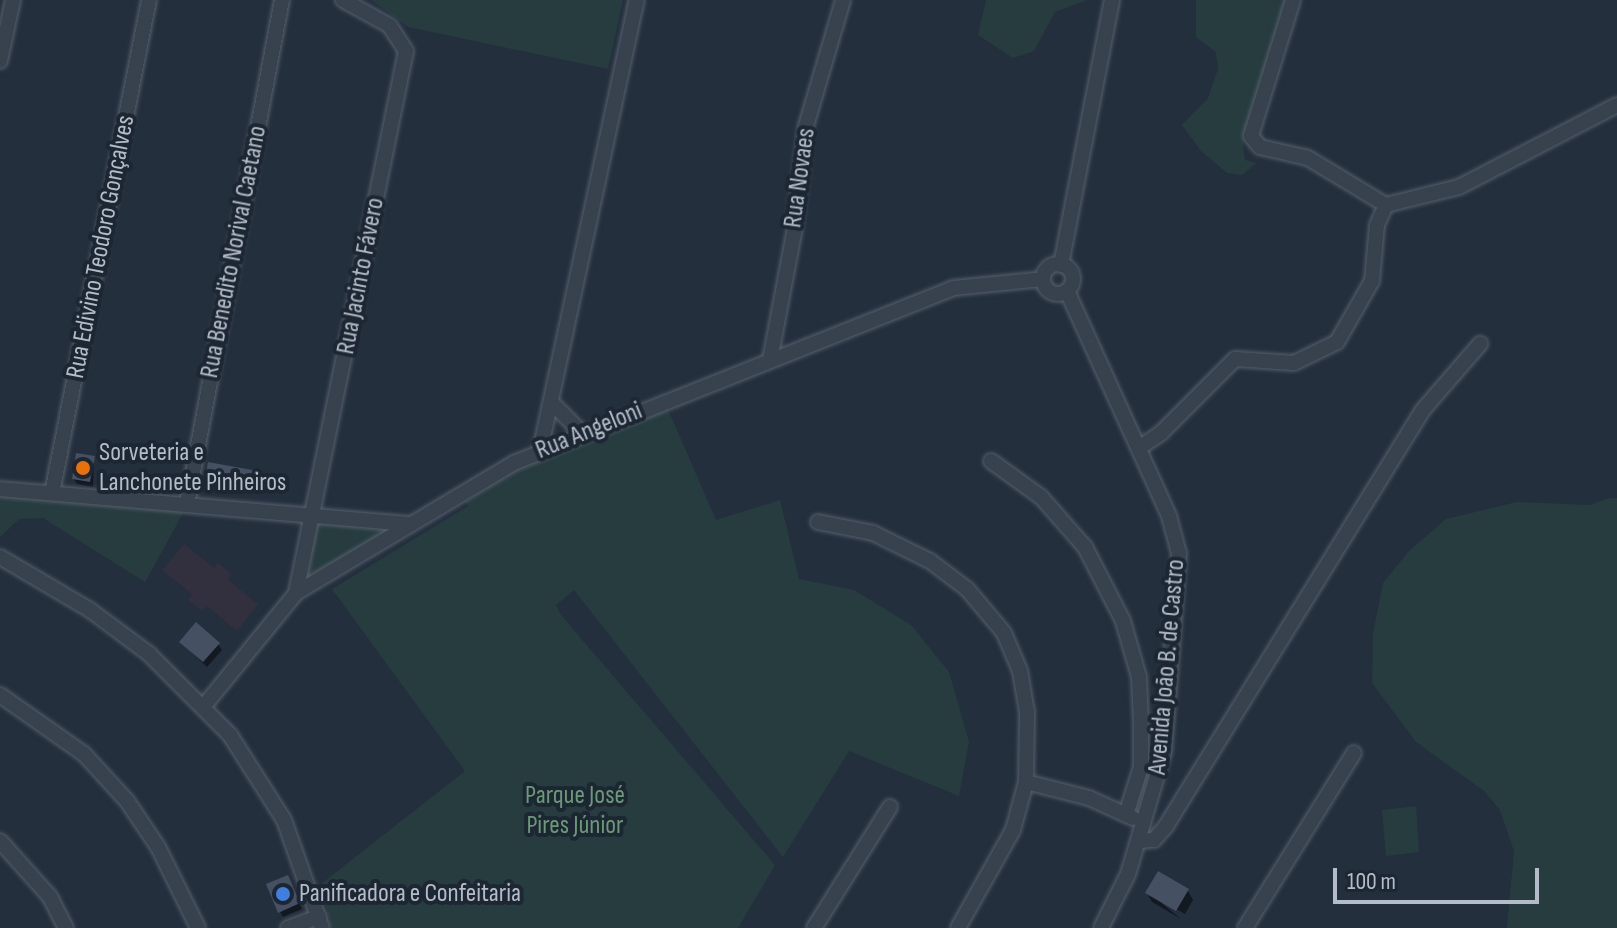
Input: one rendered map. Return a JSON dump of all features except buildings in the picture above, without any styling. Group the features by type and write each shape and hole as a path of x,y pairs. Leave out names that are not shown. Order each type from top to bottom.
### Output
{"street":[{"path":"0,61 13,0"},
{"name":"Rua Edivino Teodoro Gonçalves","path":"52,493 149,0"},
{"name":"Rua Benedito Norival Caetano","path":"187,504 282,0"},
{"name":"Rua Jacinto Fávero","path":"296,593 406,51 401,38 343,0"},
{"path":"540,451 637,0"},
{"name":"Rua Novaes","path":"770,360 806,126 843,0"},
{"path":"1061,265 1112,0"},
{"path":"1293,0 1251,136 1260,147 1308,158 1386,205 1459,187 1617,105"},
{"path":"1139,448 1161,433 1235,359 1294,363 1337,342 1372,281 1377,225 1386,205"},
{"path":"1061,265 1073,279 1067,291 1051,293 1043,279 1051,266 1061,265"},
{"name":"Rua Angeloni","path":"204,706 296,593 540,451 953,288 1043,279"},
{"name":"Avenida João B. de Castro","path":"1067,291 1169,516 1179,553 1164,752 1120,895 1101,928"},
{"path":"1138,841 1154,840 1166,826 1422,411 1480,344"},
{"path":"552,403 582,433"},
{"path":"991,461 1041,497 1085,547 1123,621 1139,677 1141,722 1141,767 1126,815"},
{"path":"0,489 313,514 411,525"},
{"path":"818,522 873,533 930,561 967,589 1004,633 1020,671 1027,712 1026,782 1013,830 958,928"},
{"path":"0,557 90,610 149,654 204,706 251,766 284,820 321,923 288,928"},
{"path":"0,695 84,754 127,801 158,847 198,928"},
{"path":"1245,928 1354,753"},
{"path":"1026,782 1089,798 1144,823"},
{"path":"814,928 890,807"},
{"path":"0,841 50,897 66,928"}],"shaded area":[{"path":"184,544 214,568 218,563 232,574 228,580 258,604 237,631 207,606 202,611 188,600 192,594 162,570"}],"green space":[{"path":"371,0 623,0 608,69 408,27"},
{"path":"986,0 1087,0 1055,12 1034,51 1013,58 978,35"},
{"path":"1196,0 1286,0 1243,144 1245,160 1256,163 1242,175 1227,173 1201,151 1182,125 1208,98 1218,69 1216,52 1196,37"},
{"name":"Parque José Pires Júnior","path":"667,407 716,520 780,500 799,579 854,590 911,625 949,672 969,742 959,796 849,751 783,857 574,590 556,605 561,615 775,865 738,928 331,928 321,884 465,771 332,589 468,506 465,502 516,469"},
{"path":"0,493 186,508 145,582 43,518 19,519 0,537"},
{"path":"1617,498 1617,928 1507,928 1514,851 1500,810 1484,791 1416,742 1372,683 1373,634 1383,583 1409,551 1446,519 1517,502 1589,505"},
{"path":"316,518 399,527 301,586"},
{"path":"1416,806 1419,852 1386,856 1382,810"}],"place":[{"name":"Sorveteria e Lanchonete Pinheiros","path":"83,468"},
{"name":"Panificadora e Confeitaria","path":"283,894"}]}
